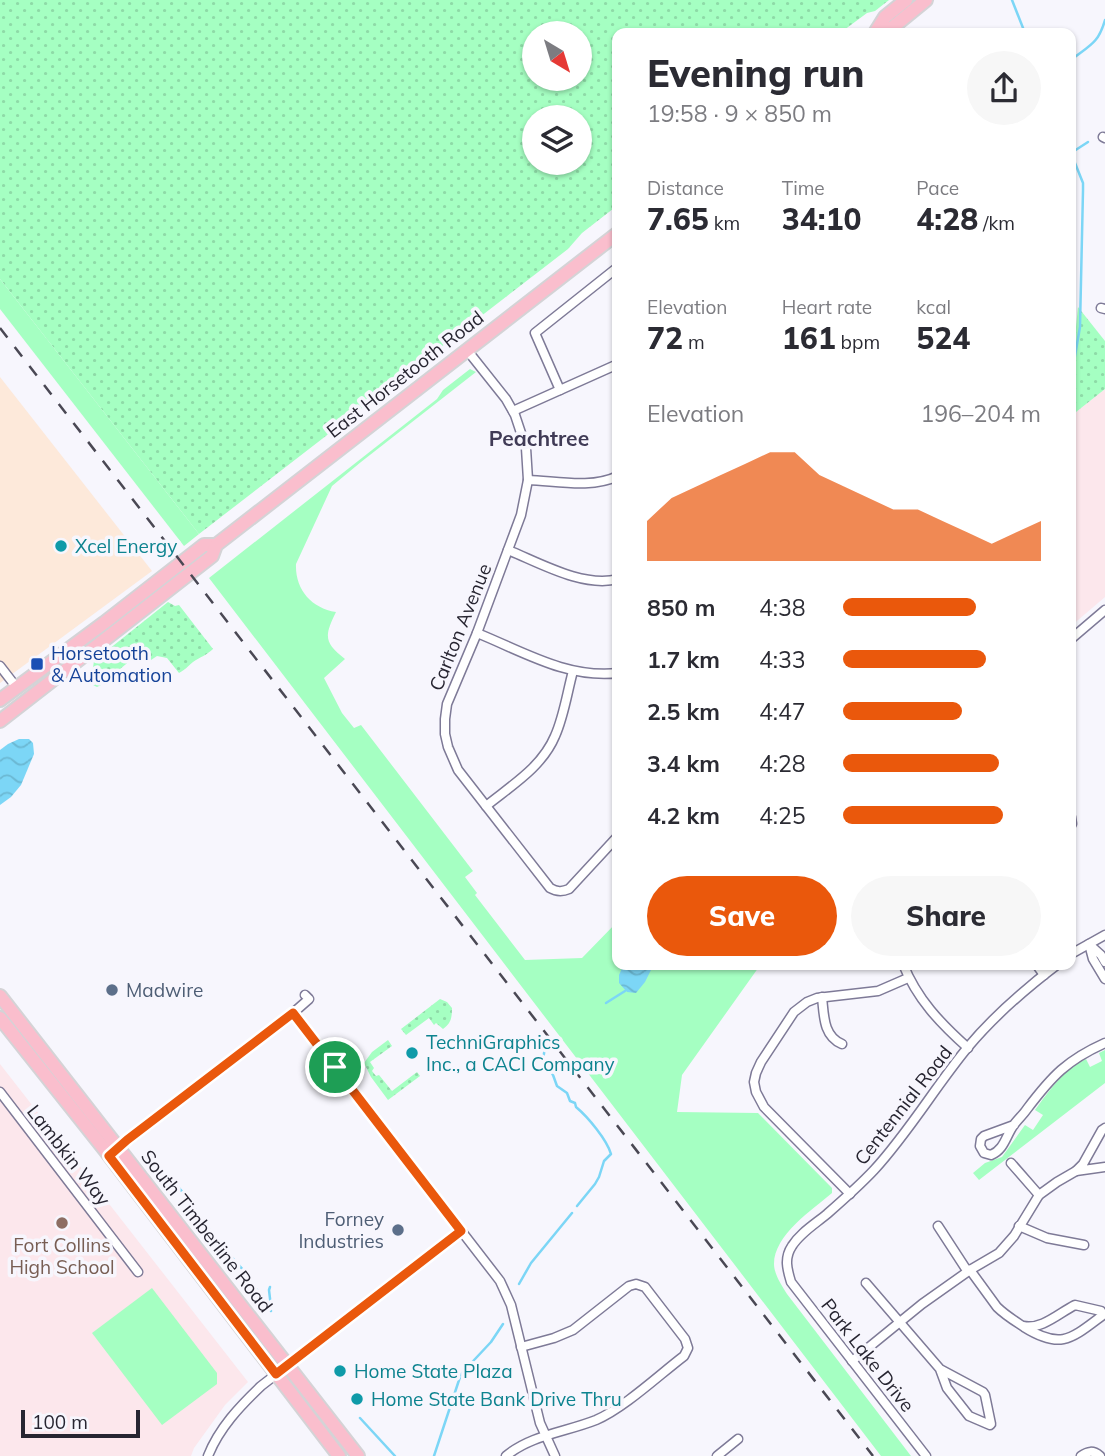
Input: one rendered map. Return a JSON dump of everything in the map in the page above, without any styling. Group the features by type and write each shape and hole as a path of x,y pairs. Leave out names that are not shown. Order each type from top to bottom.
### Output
{"main road":[{"path":"879,28 885,17 906,0"},
{"path":"890,28 926,0"},
{"name":"East Horsetooth Road","path":"0,721 212,556 216,545 612,238"},
{"name":"East Horsetooth Road","path":"0,700 204,545 216,545"},
{"name":"South Timberline Road","path":"0,996 339,1456"},
{"name":"South Timberline Road","path":"0,1018 114,1152 358,1456"}],"street":[{"path":"560,390 535,333 612,272"},
{"name":"Carlton Avenue","path":"467,349 513,411 526,448 528,480 521,515 447,704 445,734 448,747 458,770 551,888 560,892 569,889 612,842"},
{"path":"513,411 612,367"},
{"path":"528,480 592,483 612,479"},
{"path":"508,550 582,580 612,580"},
{"path":"1076,635 1105,610"},
{"path":"477,632 573,671 612,673"},
{"path":"0,666 17,688"},
{"path":"486,806 528,773 545,754 560,724 573,671"},
{"path":"1076,951 1105,935"},
{"path":"1089,944 1105,962"},
{"path":"1089,944 1093,959 1105,979"},
{"path":"905,970 932,1014 968,1048"},
{"path":"1040,970 1044,975"},
{"name":"Centennial Road","path":"788,1272 787,1259 798,1238 875,1169 968,1048 1004,1009 1050,970"},
{"path":"850,1194 764,1107 758,1099 754,1078 761,1062 794,1012 807,1002 822,997 878,990 908,978"},
{"path":"114,1152 293,1013 309,999 305,995"},
{"path":"822,997 828,1032 831,1038 842,1044"},
{"path":"293,1013 500,1281 506,1293 545,1436 555,1456"},
{"path":"1014,1125 1053,1076 1069,1062 1105,1044"},
{"name":"Lambkin Way","path":"0,1092 138,1272"},
{"path":"852,1361 922,1304 1008,1244 1039,1195 1083,1164 1105,1128"},
{"path":"1011,1163 1039,1195"},
{"path":"1076,1171 1105,1167"},
{"path":"939,1226 967,1269 997,1307 1023,1326 1038,1335 1053,1340 1073,1336 1102,1315 1101,1311 1075,1305 1039,1325 1031,1328 1023,1326"},
{"path":"1019,1226 1047,1238 1084,1245"},
{"path":"208,1456 222,1430 248,1398 461,1231"},
{"name":"Park Lake Drive","path":"788,1272 791,1282 926,1456"},
{"path":"866,1283 940,1369 947,1388 969,1416 990,1425 983,1392 940,1369"},
{"path":"506,1456 524,1443 606,1415 684,1356 688,1349 685,1339 645,1287 636,1284 629,1286 573,1330 521,1347"},
{"path":"717,1456 738,1439"},
{"path":"1081,1456 1087,1451 1093,1451 1100,1456"}],"shaded area":[{"path":"0,377 152,571 0,683"},
{"path":"1105,389 1105,597 1076,622 1076,412"},
{"name":"Fort Collins High School","path":"0,1064 248,1382 225,1405 191,1456 0,1456"}],"green space":[{"path":"0,0 889,0 847,28 612,28 612,210 582,233 568,249 199,534 0,279"},
{"path":"0,279 199,534 184,546 0,309"},
{"path":"1078,307 1105,341 1105,389 1076,412"},
{"path":"470,369 476,372 332,486 296,564 298,581 306,596 319,606 336,612 329,627 328,638 333,648 345,659 324,678 342,713 354,728 361,725 473,871 465,877 477,893 475,895 525,960 582,958 612,927 612,970 757,970 682,1075 677,1112 758,1113 832,1188 832,1193 805,1215 780,1243 774,1264 775,1272 787,1294 911,1456 881,1456 209,578 437,399 443,390"},
{"path":"168,602 179,605 213,649 179,673 167,658 157,656 151,660 144,654 138,654 101,685 93,685 94,661"},
{"path":"440,999 452,1008 448,1025 443,1029 436,1023 434,1025 429,1018 406,1035 401,1029"},
{"path":"388,1040 392,1046 370,1062 376,1076 379,1075 392,1091 417,1072 420,1076 388,1100 364,1063 372,1052"},
{"path":"1105,1050 1105,1083 979,1180 973,1173 985,1163 1002,1157 1025,1125 1033,1130 1043,1115 1035,1110 1051,1088 1078,1063 1086,1059 1090,1067 1102,1061 1099,1053"},
{"path":"152,1288 217,1373 217,1384 162,1425 92,1333"}],"water":[{"path":"19,739 29,739 33,743 34,754 21,785 0,805 0,750"},
{"path":"621,970 651,970 636,993 627,992 619,983"}],"waterway":[{"path":"1012,0 1023,28"},
{"path":"1076,56 1096,39 1105,20"},
{"path":"1076,150 1088,142"},
{"path":"1076,166 1083,183 1080,327 1076,350"},
{"path":"606,1003 625,991"},
{"path":"545,1048 543,1059 557,1086 567,1093 570,1101 575,1103 596,1129 611,1154 604,1161 595,1184 577,1206"},
{"path":"166,1173 186,1196 215,1238 245,1272 271,1311"},
{"path":"519,1284 531,1263 572,1213"},
{"path":"270,1287 271,1307"},
{"path":"434,1456 461,1374 491,1342 503,1324"},
{"path":"360,1418 395,1456"}],"railway":[{"path":"0,328 873,1456"}],"place":[{"name":"Xcel Energy","path":"61,546"},
{"name":"Horsetooth & Automation","path":"37,664"},
{"name":"Madwire","path":"112,990"},
{"name":"TechniGraphics Inc., a CACI Company","path":"412,1053"},
{"name":"Fort Collins High School","path":"62,1223"},
{"name":"Forney Industries","path":"398,1230"},
{"name":"Home State Plaza","path":"340,1371"},
{"name":"Home State Bank Drive Thru","path":"357,1399"}],"district":[{"name":"Peachtree","path":"539,438"}],"route":[{"path":"293,1013 335,1067 461,1231 276,1374 109,1156 293,1013"}]}
